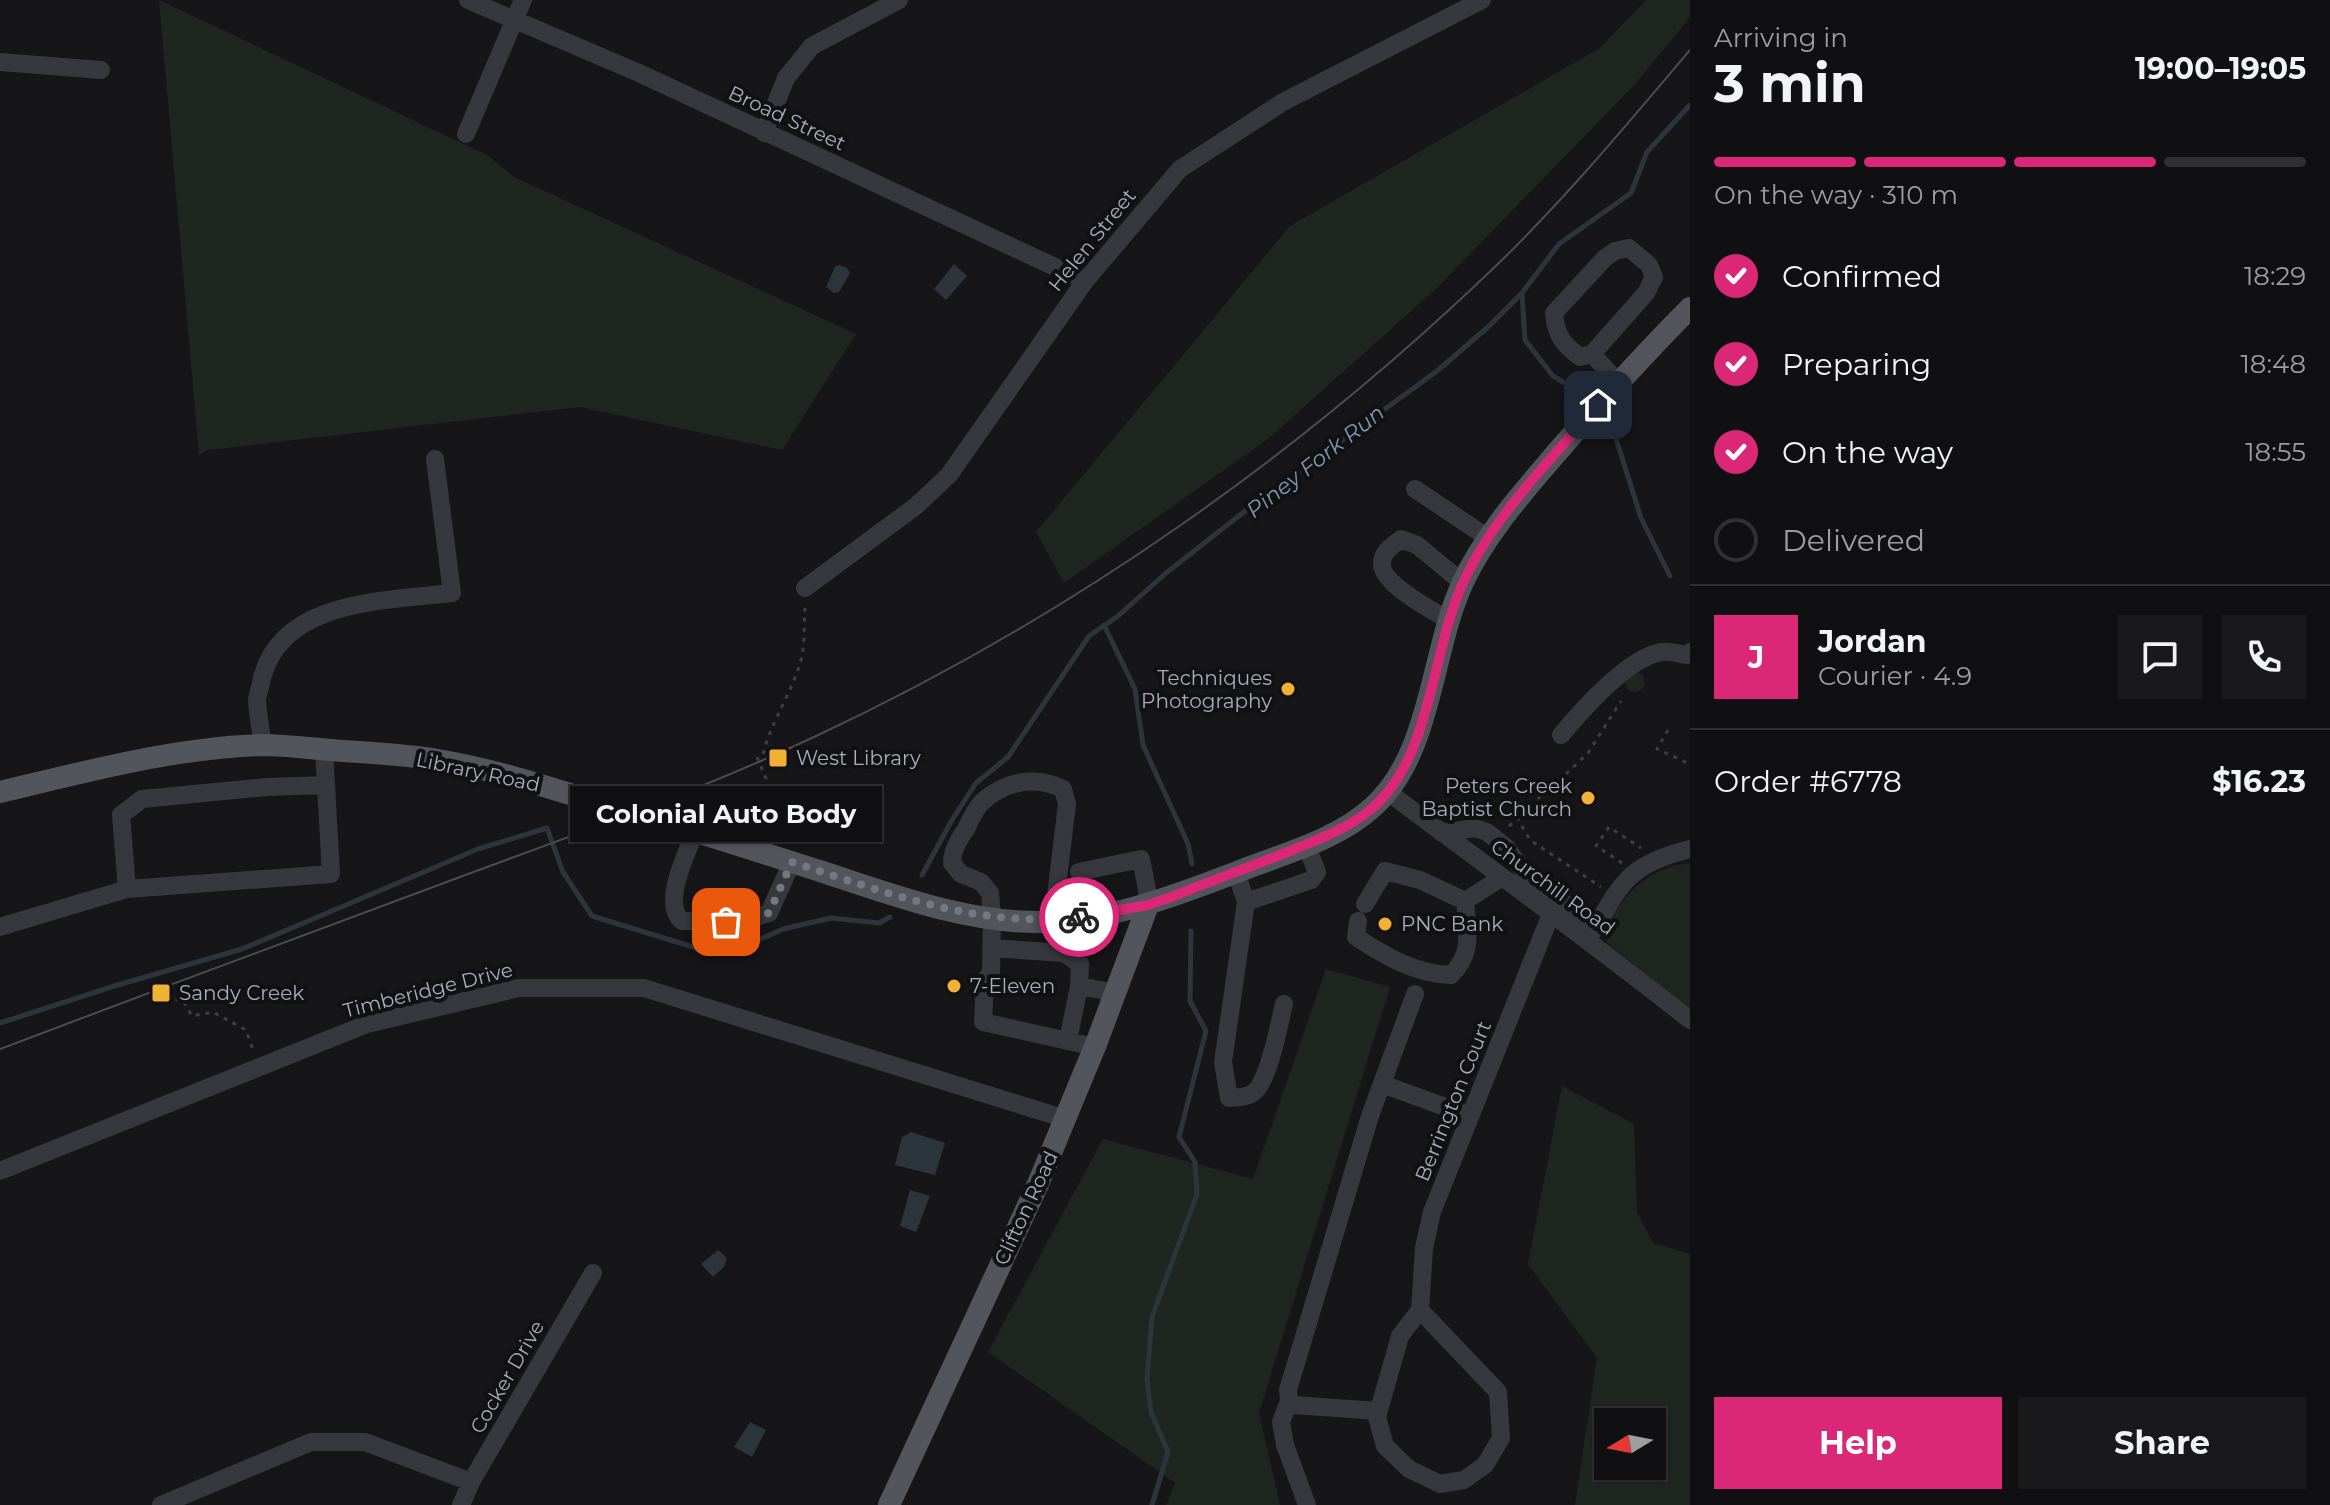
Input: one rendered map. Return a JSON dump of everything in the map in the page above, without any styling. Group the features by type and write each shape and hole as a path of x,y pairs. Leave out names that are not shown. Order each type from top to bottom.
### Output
{"main road":[{"name":"Library Road","path":"0,792 166,755 263,745 440,760 539,783 932,906 1041,922 1149,905 1306,845 1361,817 1388,792 1405,764 1418,733 1448,620 1463,583 1488,538 1618,382 1690,308"},
{"name":"Clifton Road","path":"889,1505 1066,1119 1149,905"}],"street":[{"name":"Broad Street","path":"468,0 639,73 1085,281"},
{"path":"466,134 523,0"},
{"path":"764,133 786,78 812,46 899,0"},
{"name":"Helen Street","path":"805,588 916,506 949,475 1085,281 1180,169 1283,102 1482,0"},
{"path":"0,62 101,70"},
{"path":"1629,248 1649,265 1654,277 1646,293 1592,354 1580,357 1564,344 1556,332 1554,313 1605,258 1615,251 1629,248"},
{"path":"1592,354 1618,382"},
{"path":"263,745 257,700 268,657 286,636 324,613 347,607 452,593 435,459"},
{"path":"1415,489 1488,538"},
{"path":"1448,620 1416,601 1384,576 1382,562 1388,549 1401,539 1417,545 1463,583"},
{"path":"1561,735 1584,707 1640,661 1662,652 1687,655 1690,652"},
{"path":"0,927 127,889 331,874 324,750"},
{"path":"1064,953 1060,920 1067,804 1063,789 1048,782 1026,780 1000,789 980,804 952,853 952,863 961,874 981,882 990,893 991,972 985,981 983,1022 1095,1047"},
{"path":"127,889 121,815 142,799 267,787 326,785"},
{"name":"Churchill Road","path":"1388,792 1551,914 1593,932 1690,1020"},
{"path":"1442,833 1475,828 1487,832 1507,848 1519,868 1534,883 1568,903 1593,932 1616,892 1633,873 1657,857 1690,849"},
{"path":"695,831 675,887 673,904 676,916 682,921 743,921 769,913 792,862"},
{"path":"1246,902 1311,880 1317,872 1306,845"},
{"path":"1079,872 1141,859 1149,905"},
{"path":"1385,871 1420,880 1465,901 1467,947 1463,963 1451,975 1434,974 1389,958 1356,937 1362,913 1385,871"},
{"path":"1236,872 1246,902 1223,1062 1229,1098 1255,1093 1265,1075 1284,1004"},
{"path":"1465,901 1501,878"},
{"name":"Berrington Court","path":"1420,1310 1424,1248 1432,1212 1551,914"},
{"path":"991,948 1064,953 1080,964 1068,1041"},
{"path":"1079,986 1116,993"},
{"name":"Timberidge Drive","path":"0,1171 367,1024 519,988 644,988 1066,1119"},
{"path":"1307,1505 1285,1445 1281,1422 1289,1401 1292,1370 1382,1084 1415,994"},
{"path":"1382,1084 1470,1116"},
{"name":"Cocker Drive","path":"461,1505 471,1482 593,1273"},
{"path":"1420,1310 1498,1392 1501,1438 1485,1465 1464,1480 1440,1484 1409,1469 1385,1446 1378,1411 1400,1336 1420,1310"},
{"path":"1289,1401 1294,1405 1378,1411"},
{"path":"161,1505 311,1442 365,1442 471,1482"}],"path":[{"path":"763,754 769,728 803,653 805,588"},
{"path":"1566,774 1588,753 1621,701"},
{"path":"1668,730 1657,749 1690,764"},
{"path":"757,757 775,800"},
{"path":"1505,832 1517,817 1535,804 1544,790"},
{"path":"1517,817 1530,840 1591,880"},
{"path":"1608,855 1596,846 1609,827 1657,857"},
{"path":"158,984 165,1002 182,999 192,1016 213,1012 246,1030 259,1068"}],"shaded area":[{"path":"159,0 487,155 514,177 856,334 782,450 580,407 209,450 199,455"},
{"path":"1646,0 1690,0 1690,17 1637,82 1438,287 1268,439 1064,583 1036,532 1290,226 1600,48"},
{"path":"954,264 967,276 946,300 934,289"},
{"path":"839,265 850,273 839,292 834,293 826,287 835,267"},
{"path":"1635,672 1642,675 1645,682 1642,689 1635,692 1628,689 1625,682 1628,675"},
{"path":"1690,863 1690,1009 1607,943 1605,928 1621,903 1639,884 1662,870"},
{"path":"1326,969 1390,987 1259,1413 1280,1505 1166,1505 1175,1483 988,1352 1103,1139 1253,1179"},
{"path":"1562,1086 1634,1124 1637,1212 1653,1243 1690,1254 1690,1505 1575,1505 1597,1358 1528,1264"},
{"path":"911,1132 945,1143 935,1175 895,1165 902,1137"},
{"path":"910,1190 930,1196 916,1232 900,1226"},
{"path":"718,1250 727,1258 724,1267 713,1277 701,1264"},
{"path":"750,1422 766,1430 752,1457 734,1447"}],"waterway":[{"name":"Piney Fork Run","path":"922,875 976,783 1008,757 1089,636 1118,616 1166,573 1240,515 1437,371 1488,327 1522,293 1559,244 1631,193 1647,152 1690,105"},
{"path":"1522,294 1525,340 1553,376 1588,397"},
{"path":"1608,413 1641,518 1670,576"},
{"name":"Piney Fork Run","path":"1104,625 1135,689 1143,745 1188,844 1192,864"},
{"path":"0,1023 242,949 478,849 547,828 563,872 592,916 703,950 741,948 783,929 831,918 879,923 890,917"},
{"name":"Piney Fork Run","path":"1152,1505 1168,1452 1151,1412 1147,1379 1152,1317 1197,1194 1195,1162 1179,1137 1206,1031 1190,1001 1191,931"}],"tram line":[{"path":"0,1049 683,793 814,737 1001,640 1091,585 1264,465 1426,331 1528,234 1690,50"}],"way so far":[{"path":"726,922 758,918 769,913 792,862 932,906 980,916 1041,922 1079,917"}],"place":[{"name":"Techniques Photography","path":"1288,689"},
{"name":"West Library","path":"778,758"},
{"name":"Peters Creek Baptist Church","path":"1588,798"},
{"name":"Colonial Auto Body","path":"726,922"},
{"name":"PNC Bank","path":"1385,924"},
{"name":"7-Eleven","path":"954,986"},
{"name":"Sandy Creek","path":"161,993"}],"route":[{"path":"1079,917 1148,905 1171,897 1314,842 1371,810 1397,778 1418,733 1448,620 1475,560 1506,514 1598,405"}]}
